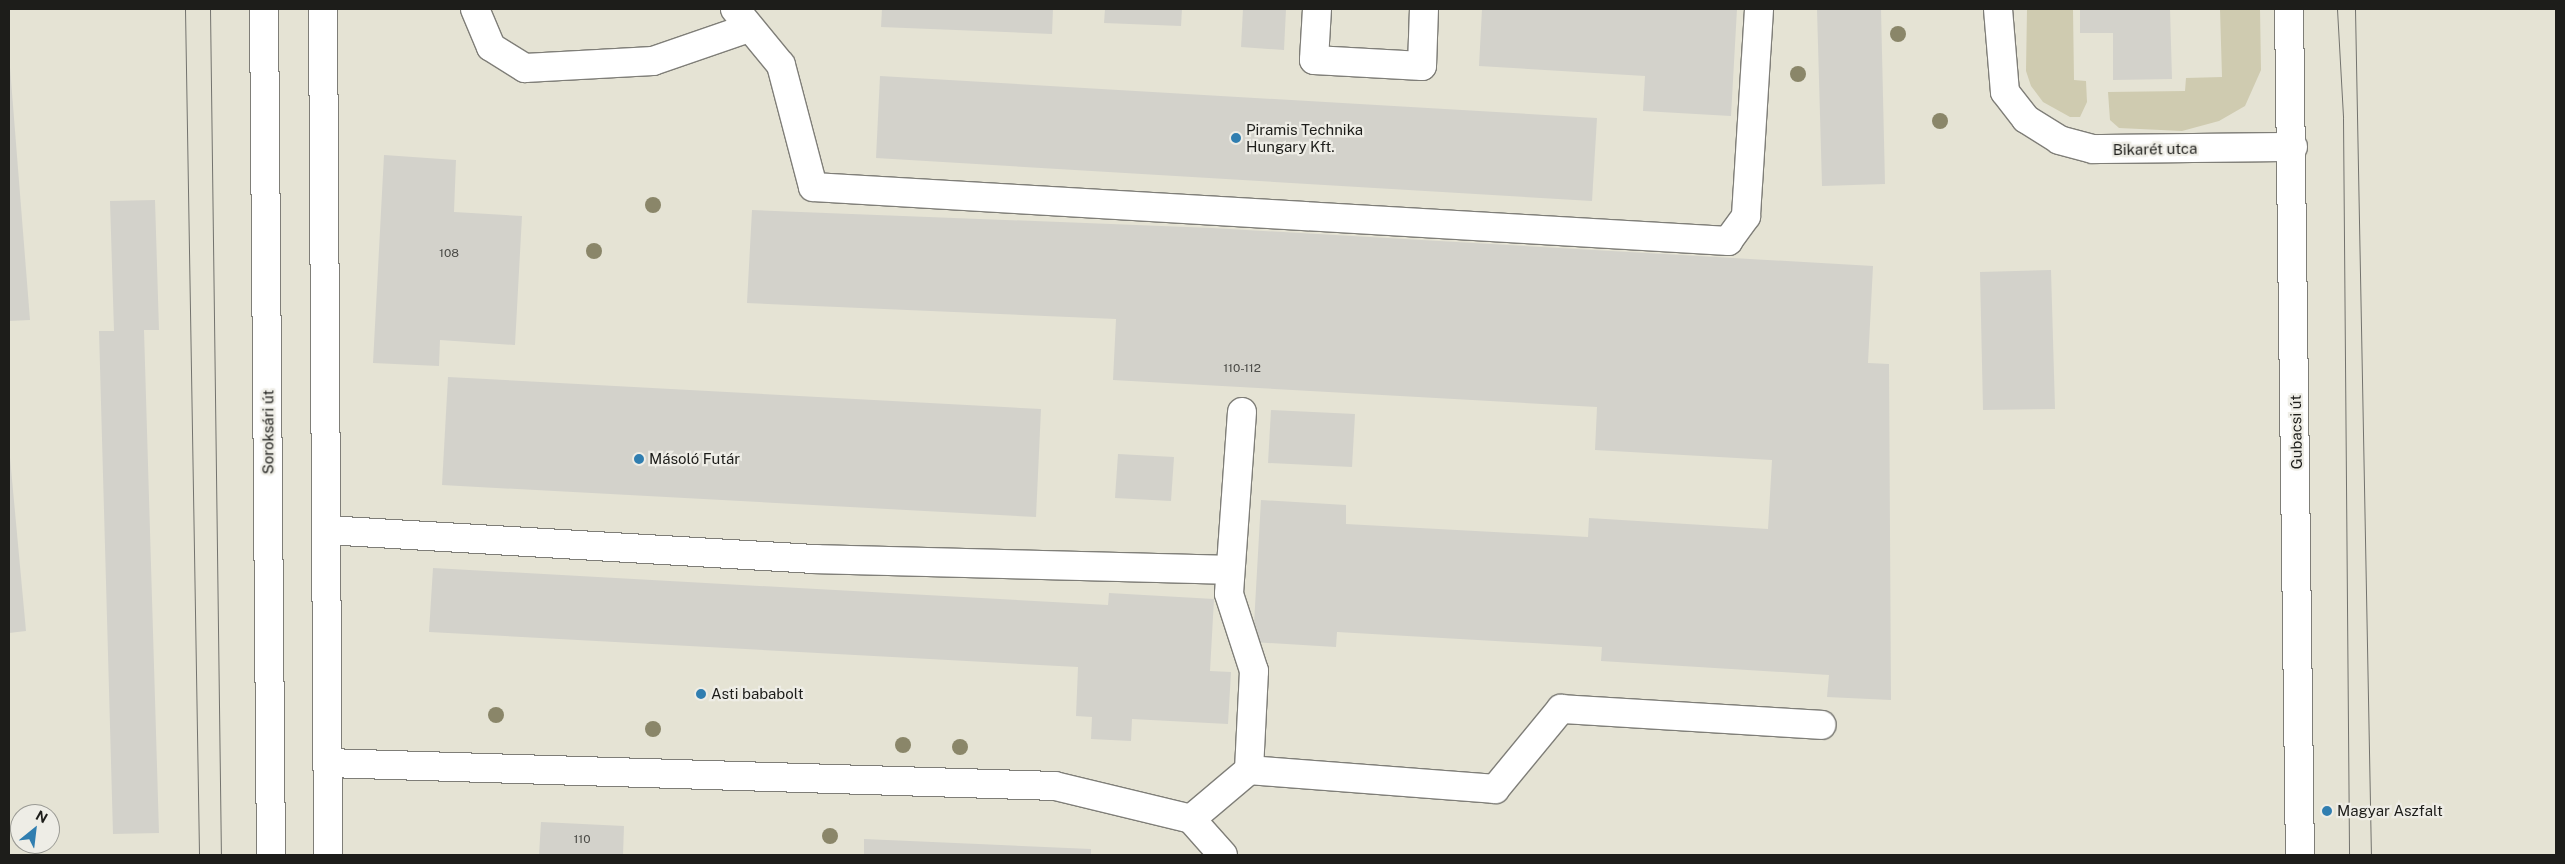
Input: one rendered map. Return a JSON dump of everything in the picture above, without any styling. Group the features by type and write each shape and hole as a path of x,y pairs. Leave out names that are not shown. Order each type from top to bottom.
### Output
{"main road":[{"name":"Soroksári út","path":"264,9 271,855"},
{"path":"323,9 328,855"},
{"path":"475,9 491,47 525,68 653,61 742,18 781,65 813,187 1728,241 1746,216 1759,9"},
{"path":"1317,9 1314,60 1422,66 1424,9"},
{"name":"Bikarét utca","path":"1998,9 2005,92 2026,119 2059,140 2093,149 2292,148"},
{"name":"Gubacsi út","path":"2289,9 2300,855"},
{"path":"1242,412 1228,594 1254,671 1250,770"},
{"path":"326,530 816,559 1230,570"},
{"path":"1192,819 1250,770 1495,789 1561,709 1822,725"},
{"path":"328,763 1055,786 1192,819 1223,855"}],"shaded area":[{"path":"9,9 2556,9 2556,855 9,855"},
{"path":"2027,9 2073,9 2074,80 2086,81 2087,102 2080,117 2070,117 2043,102 2031,86 2026,71"},
{"path":"2220,9 2260,9 2261,70 2245,106 2219,121 2182,131 2119,128 2110,120 2108,92 2185,91 2186,78 2222,77"}],"building":[{"path":"882,9 1053,9 1052,34 881,27"},
{"path":"1105,9 1182,9 1181,26 1104,23"},
{"path":"1243,9 1286,9 1284,50 1241,47"},
{"path":"1482,9 1737,9 1731,116 1643,111 1645,76 1479,66"},
{"path":"1817,9 1881,9 1885,184 1822,186"},
{"path":"2080,9 2170,9 2172,79 2113,80 2113,33 2080,33"},
{"path":"9,55 30,320 9,321"},
{"name":"Piramis Technika Hungary Kft.","path":"880,76 1597,118 1592,201 876,158"},
{"path":"384,155 456,160 454,212 522,216 515,345 440,340 439,366 373,363"},
{"path":"155,200 159,330 144,330 159,833 113,834 99,331 114,331 110,201"},
{"path":"752,210 1212,228 1873,266 1868,363 1889,364 1891,700 1827,697 1829,675 1601,661 1602,647 1337,632 1336,647 1253,642 1261,500 1346,505 1346,524 1588,537 1589,518 1768,529 1772,460 1595,450 1597,407 1113,380 1116,319 747,303"},
{"path":"2051,270 2055,409 1983,410 1980,272"},
{"path":"448,377 1041,409 1036,517 442,485"},
{"path":"1271,410 1355,414 1352,467 1268,463"},
{"path":"9,447 26,631 9,633"},
{"path":"1118,454 1174,457 1171,501 1115,498"},
{"path":"433,568 1108,605 1109,593 1214,599 1210,671 1231,672 1228,724 1132,719 1131,741 1091,739 1092,717 1076,716 1078,667 429,632"},
{"path":"541,822 624,826 623,855 539,855"},
{"path":"864,839 1091,849 1091,855 864,855"}],"tram line":[{"path":"185,9 199,855"},
{"path":"210,9 221,855"},
{"path":"2337,9 2343,118 2349,855"},
{"path":"2355,9 2371,855"}],"place":[{"name":"Piramis Technika Hungary Kft.","path":"1236,138"},
{"name":"Másoló Futár","path":"639,459"},
{"name":"Asti bababolt","path":"701,694"},
{"name":"Magyar Aszfalt","path":"2327,811"}]}
